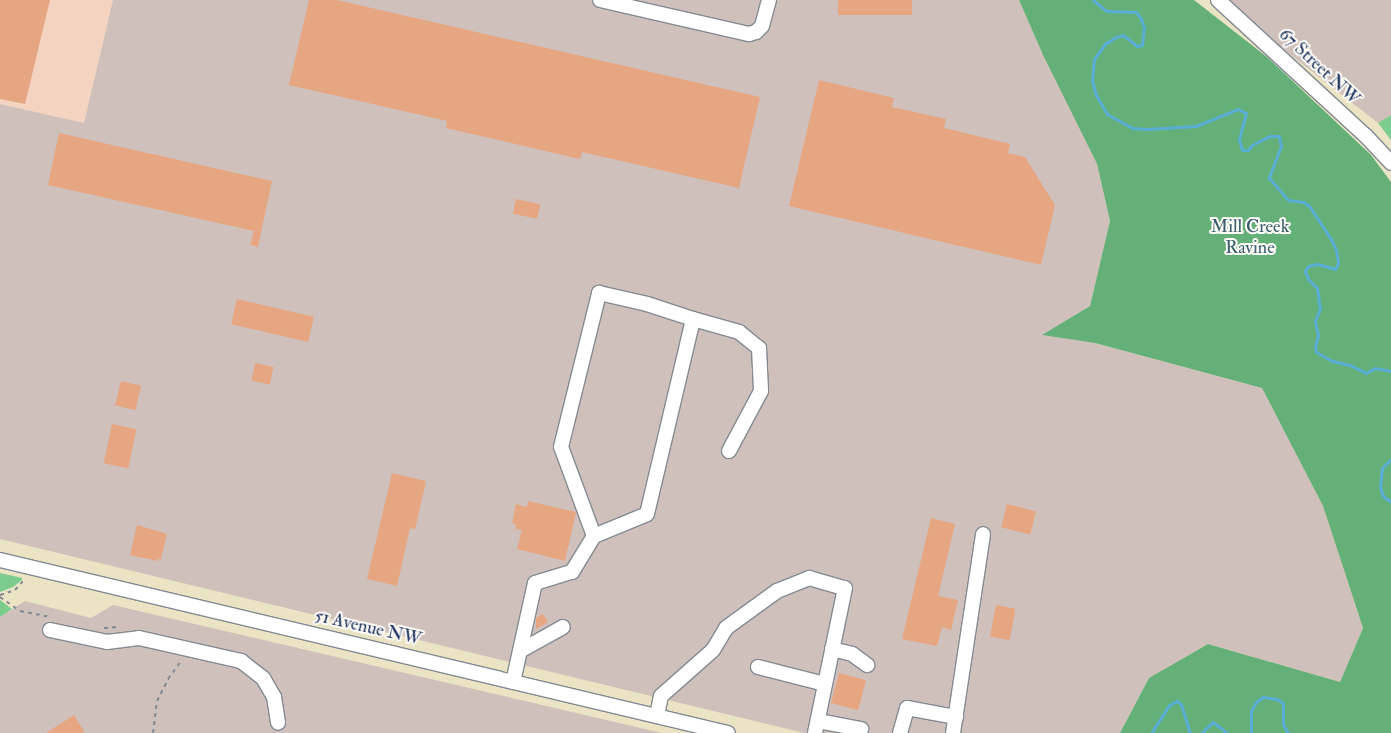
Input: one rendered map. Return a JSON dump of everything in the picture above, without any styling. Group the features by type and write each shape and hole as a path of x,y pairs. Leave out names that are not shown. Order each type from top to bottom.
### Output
{"street":[{"path":"600,0 740,33 756,32 766,17 769,0"},
{"name":"67 Street NW","path":"1218,0 1366,136 1391,164"},
{"path":"594,536 561,447 599,293 647,304 739,332 759,348 761,391 729,451"},
{"path":"513,682 535,582 572,572 594,536 647,514 693,319"},
{"path":"953,733 984,534"},
{"name":"51 Avenue NW","path":"0,560 728,733"},
{"path":"657,716 661,696 713,650 726,628 777,591 809,578 846,588 817,727 861,729"},
{"path":"520,651 563,627"},
{"path":"50,630 107,642 139,638 241,662 263,678 274,697 278,723"},
{"path":"832,649 852,654 867,665"},
{"path":"758,667 825,684"},
{"path":"900,733 907,708 956,717"}],"path":[{"path":"0,595 15,590 25,579"}],"shaded area":[{"path":"0,0 113,0 84,123 0,104"},
{"path":"113,0 1019,0 1043,55 1097,164 1110,221 1090,306 1043,335 1095,343 1262,388 1323,506 1363,628 1340,682 1208,644 1149,678 1120,733 804,733 0,539 0,104 84,123"},
{"path":"1221,0 1391,0 1391,115 1378,123"},
{"path":"25,601 91,618 113,605 662,733 0,733 0,617"}],"green space":[{"name":"Mill Creek Ravine","path":"1019,0 1194,0 1267,57 1371,155 1391,182 1391,733 1120,733 1149,678 1208,644 1340,682 1363,628 1323,506 1262,388 1095,343 1042,335 1090,306 1110,221 1097,164 1043,55"},
{"path":"1391,115 1391,140 1378,123"},
{"path":"0,573 22,578 22,580 13,587 0,592"},
{"path":"0,600 12,609 0,617"}],"building":[{"path":"0,0 50,0 25,104 0,99"},
{"path":"309,0 337,0 760,97 739,188 582,152 580,159 446,128 447,121 289,85"},
{"path":"838,0 912,0 912,15 838,15"},
{"path":"819,80 894,98 892,107 946,119 944,128 1010,144 1008,153 1025,157 1055,205 1041,265 789,206"},
{"path":"59,133 272,181 258,247 250,245 254,231 48,185"},
{"path":"516,199 540,204 537,219 513,214"},
{"path":"237,299 314,317 308,342 231,324"},
{"path":"255,363 274,367 270,385 251,381"},
{"path":"121,381 141,386 135,410 115,405"},
{"path":"112,424 136,429 128,468 104,463"},
{"path":"392,473 426,481 415,529 410,528 397,586 367,579"},
{"path":"528,501 576,512 565,561 517,549 522,530 515,529 516,524 512,523 516,504 527,507"},
{"path":"1007,504 1036,511 1030,535 1001,527"},
{"path":"931,518 955,524 938,596 958,600 951,630 942,627 937,646 902,639"},
{"path":"137,525 167,534 161,559 158,559 158,561 130,555"},
{"path":"996,605 1016,609 1010,640 990,636"},
{"path":"543,614 548,622 536,629 536,618"},
{"path":"839,673 866,680 858,710 831,703"},
{"path":"74,715 85,733 46,733"}],"waterway":[{"path":"1093,0 1106,11 1136,12 1144,28 1142,45 1137,46 1123,35 1116,37 1105,44 1094,59 1092,81 1096,95 1107,114 1132,128 1147,129 1196,126 1238,109 1246,113 1239,139 1242,150 1248,150 1252,145 1270,136 1279,136 1281,146 1269,178 1288,200 1304,202 1310,207 1336,250 1338,263 1335,269 1317,264 1308,266 1305,271 1308,279 1317,288 1320,309 1315,321 1318,335 1315,346 1316,352 1332,361 1350,365 1366,373 1375,368 1391,371"},
{"path":"1391,459 1382,468 1380,487 1383,496 1391,502"},
{"path":"1251,733 1251,711 1256,702 1263,697 1277,699 1283,703 1283,725 1288,733"},
{"path":"1151,733 1169,705 1177,701 1181,704 1190,733"},
{"path":"1201,733 1213,722 1227,733"}]}
